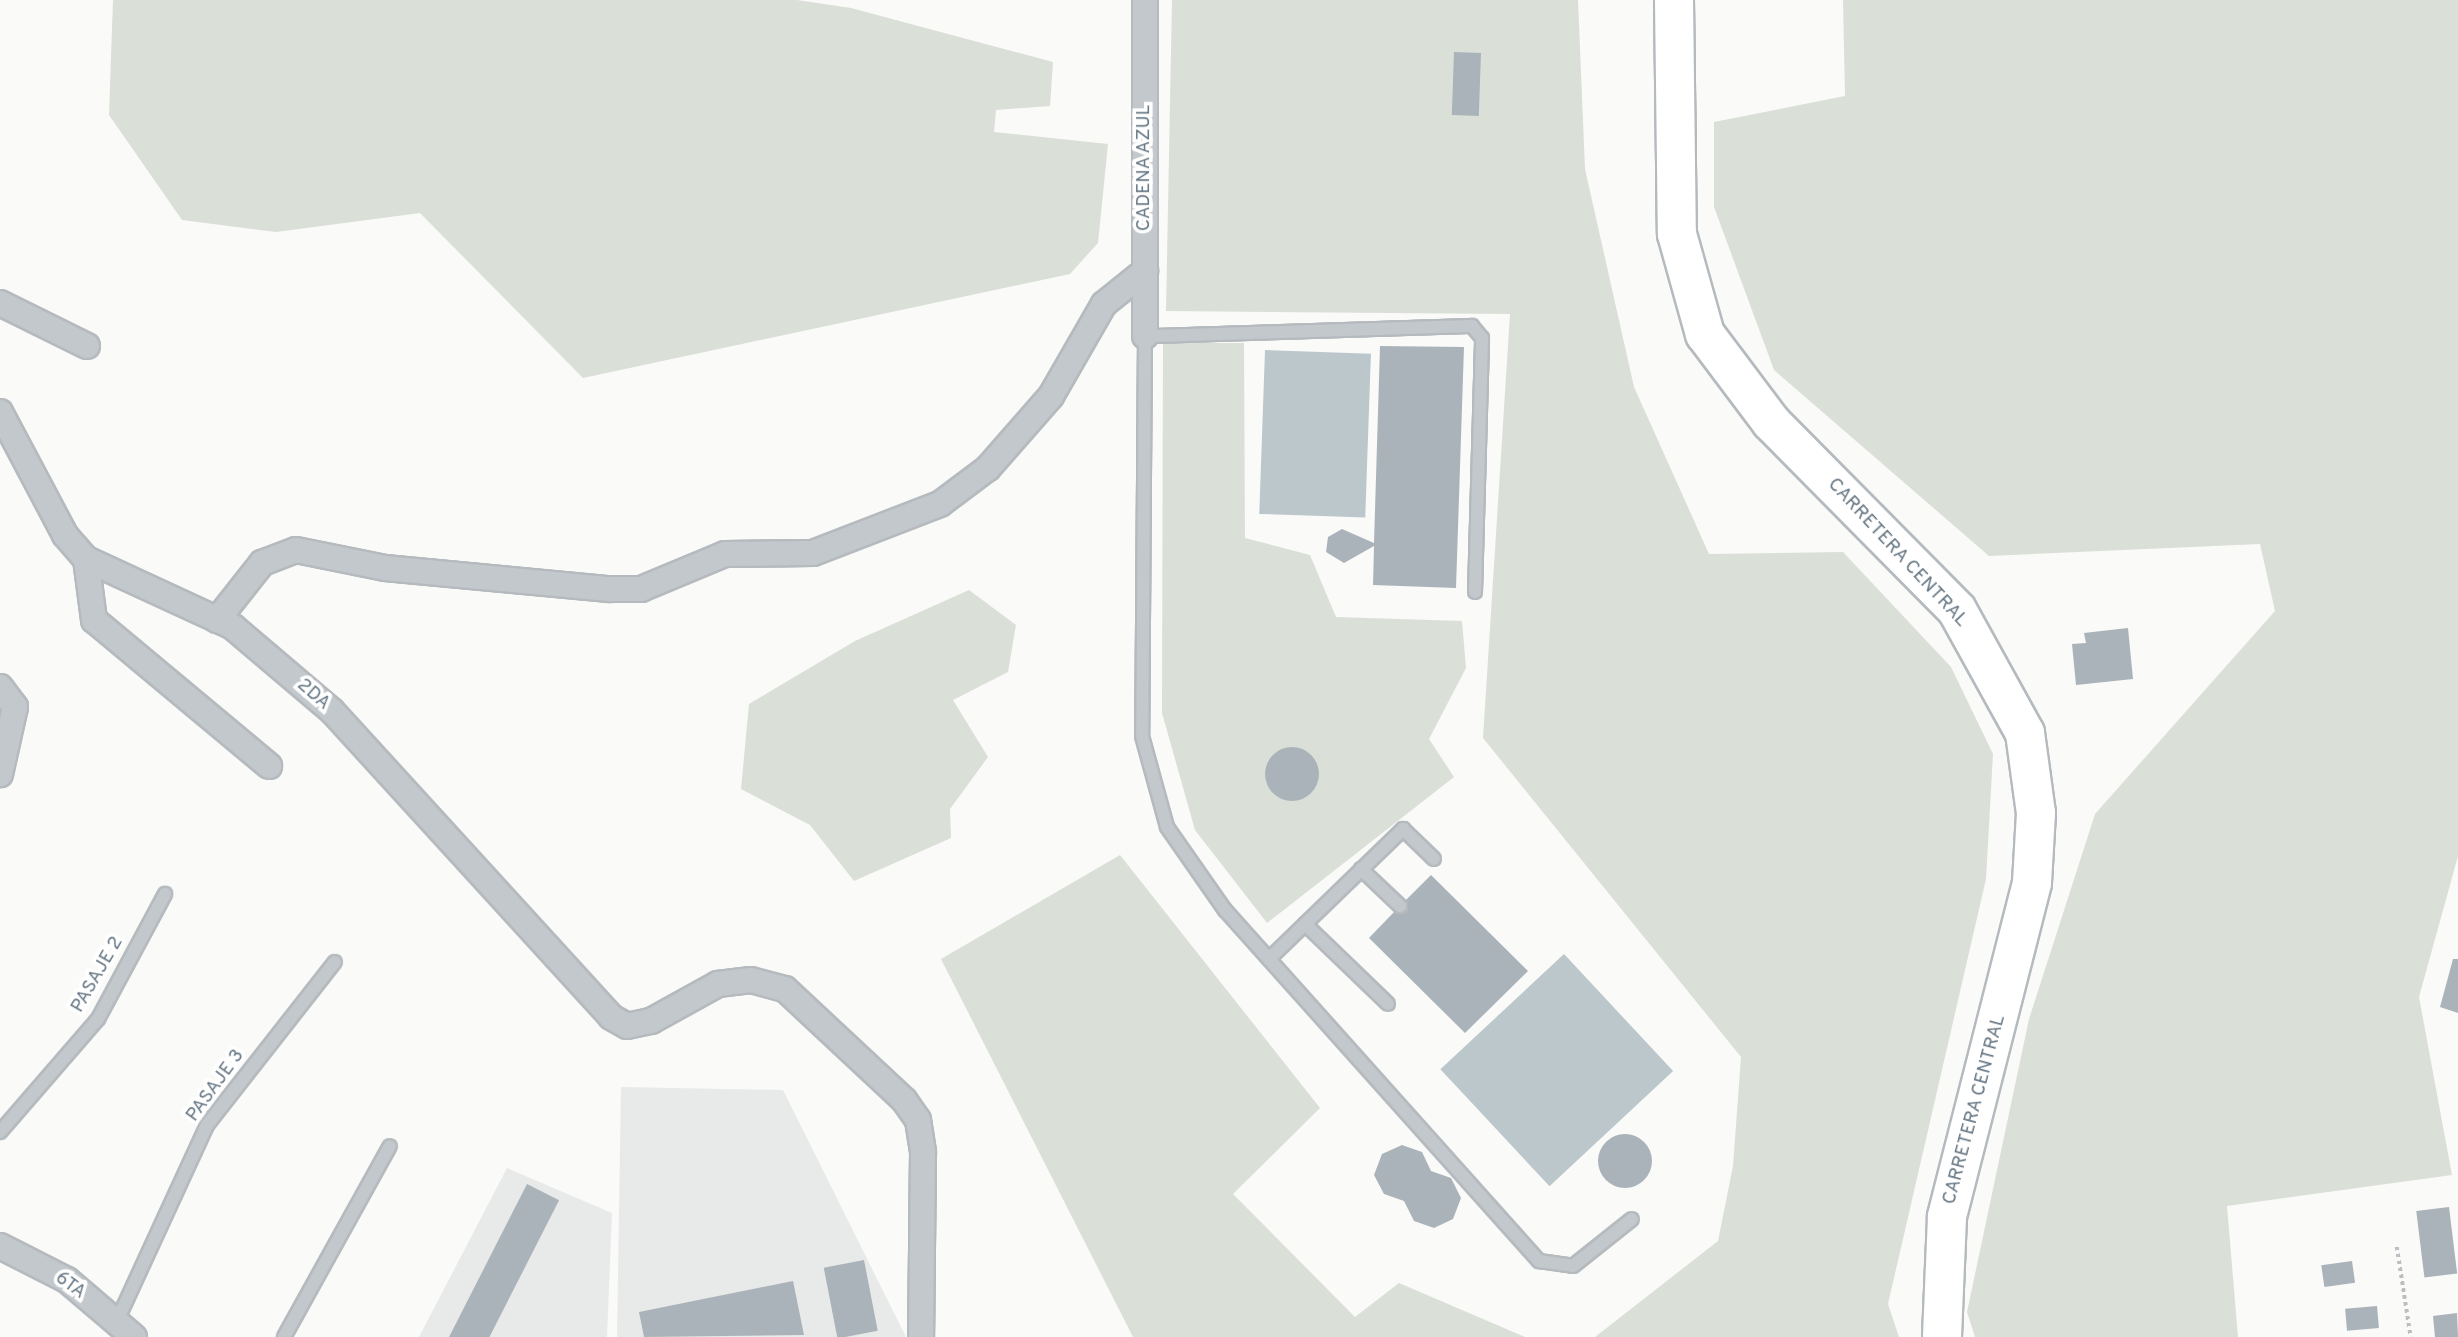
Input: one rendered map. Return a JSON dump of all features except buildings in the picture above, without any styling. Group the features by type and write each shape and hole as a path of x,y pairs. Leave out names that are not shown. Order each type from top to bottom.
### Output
{"main road":[{"name":"CARRETERA CENTRAL","path":"1674,0 1677,234 1705,334 1771,422 1957,610 2025,733 2036,813 2032,883 1947,1217 1942,1337"}],"street":[{"name":"CADENA AZUL","path":"1145,0 1145,336"},
{"path":"217,620 262,563 296,550 385,568 609,589 641,589 725,554 813,552 940,504 988,468 1051,396 1104,304 1145,271"},
{"path":"0,303 88,346"},
{"name":"2DA","path":"0,412 65,534 86,559 217,620 332,711 611,1017 627,1026 651,1021 719,984 751,980 785,989 904,1100 918,1120 923,1153 921,1337"},
{"path":"86,559 94,620 269,766"},
{"path":"0,687 15,707 0,774"},
{"name":"6TA","path":"0,1246 67,1280 125,1330"}],"lane":[{"path":"1475,592 1482,338 1472,326 1145,336 1142,737 1167,827 1225,910 1539,1261 1573,1266 1632,1219"},
{"path":"1269,959 1403,829 1434,859"},
{"path":"1361,869 1400,906"},
{"name":"PASAJE 2","path":"0,1132 98,1019 165,894"},
{"path":"1305,924 1388,1004"},
{"name":"PASAJE 3","path":"125,1330 207,1125 335,962"},
{"path":"284,1337 390,1146"}],"path":[{"path":"2398,1247 2411,1337"}],"shaded area":[{"path":"113,0 797,0 851,8 1053,62 1050,106 996,110 994,132 1108,144 1098,243 1070,274 583,378 420,213 276,232 182,220 109,115"},
{"path":"1172,0 1578,0 1585,169 1634,387 1709,554 1843,552 1951,667 1993,754 1986,879 1888,1304 1899,1337 1595,1337 1718,1241 1733,1166 1741,1057 1483,738 1510,314 1166,311"},
{"path":"1843,0 2458,0 2458,856 2419,997 2452,1175 2227,1206 2238,1337 1975,1337 1967,1312 2029,1019 2095,814 2275,611 2260,544 1989,556 1774,370 1714,207 1714,122 1845,96"},
{"path":"1163,343 1244,343 1245,538 1310,555 1336,617 1462,621 1466,668 1429,739 1454,777 1267,923 1195,830 1162,713"},
{"path":"1265,350 1371,354 1365,518 1259,514"},
{"path":"969,590 1016,625 1008,672 953,700 988,757 950,809 951,838 854,881 810,825 741,789 749,704 855,641"},
{"path":"1120,855 1320,1108 1233,1194 1355,1317 1399,1283 1525,1337 1133,1337 941,959"},
{"path":"1564,954 1673,1071 1550,1186 1440,1069"},
{"path":"621,1087 783,1090 906,1337 617,1337"},
{"path":"507,1168 612,1213 607,1337 419,1337"}]}
